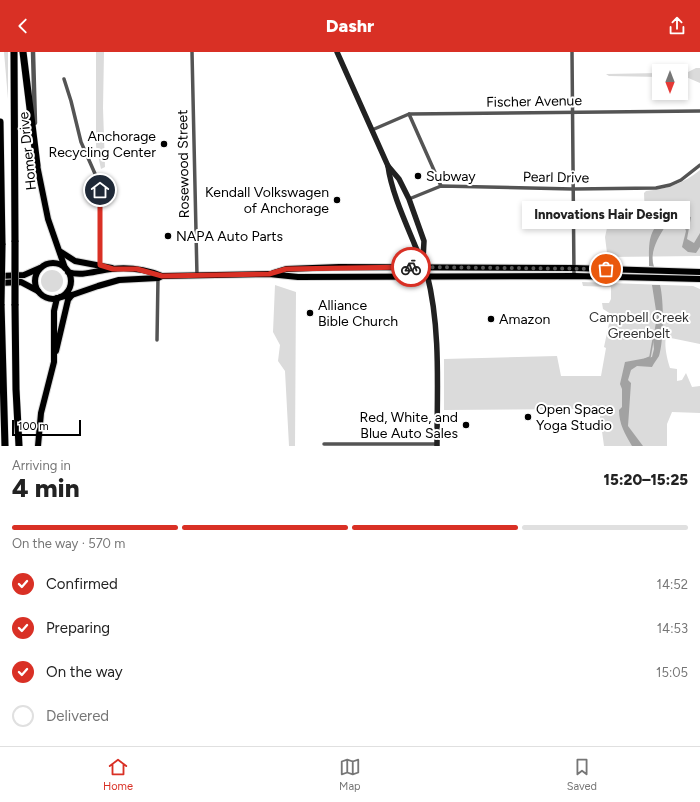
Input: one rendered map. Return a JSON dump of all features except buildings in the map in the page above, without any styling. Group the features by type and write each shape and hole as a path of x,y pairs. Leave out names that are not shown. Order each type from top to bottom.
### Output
{"highway":[{"path":"14,52 16,389 19,446"},
{"path":"23,52 38,165"},
{"path":"0,122 5,446"}],"main road":[{"path":"337,52 388,166 399,179 409,200 424,242 423,260"},
{"name":"Homer Drive","path":"38,165 48,219 67,270"},
{"path":"388,166 390,182 414,244 423,260 427,275 435,322 437,445"},
{"path":"60,250 67,258 75,261 100,265 113,269"},
{"path":"0,276 24,275 49,263 55,263 78,275 113,269 137,269 160,277"},
{"path":"38,291 35,282 40,268"},
{"path":"269,274 294,269 574,268 669,275 700,279"},
{"path":"54,362 54,311 59,297 68,289 70,284 67,270"},
{"path":"669,275 700,272"},
{"path":"0,284 21,282 38,291 45,297 59,297 72,295 119,280 160,277 269,274 298,277 427,275 574,276 635,273"},
{"path":"38,446 41,413 54,362 64,313 68,300 72,295"}],"street":[{"name":"Homer Drive","path":"33,52 38,165"},
{"name":"Rosewood Street","path":"192,52 197,276"},
{"path":"572,52 574,112 574,276"},
{"path":"64,80 81,142 96,176 100,190 100,265"},
{"name":"Fischer Avenue","path":"372,130 409,114 700,111"},
{"path":"409,114 441,186"},
{"name":"Pearl Drive","path":"409,200 441,186 573,189 656,188 670,185 681,180 700,165"},
{"path":"157,340 160,277"},
{"path":"324,444 437,445"}],"green space":[{"path":"4,52 8,52 8,99"},
{"path":"96,52 104,52 103,108 105,167 101,169 96,146"},
{"path":"696,68 700,68 700,83 688,78 688,72"},
{"path":"652,73 652,77 609,76 606,74"},
{"path":"700,170 700,256 609,257 610,253 607,253 605,237 607,228 629,227 633,222 645,219 644,193 646,191 675,185 694,175"},
{"path":"52,270 60,273 63,281 60,289 52,292 44,289 41,281 44,273"},
{"name":"Campbell Creek Greenbelt","path":"582,282 693,286 700,289 700,344 666,337 665,344 670,368 677,369 677,381 682,380 686,373 692,387 700,386 700,413 672,412 667,424 667,446 604,446 599,409 444,410 444,359 557,356 561,376 601,376 606,348 604,347 611,314 603,309 602,303 609,303 611,299 611,287 583,286"},
{"path":"275,285 296,292 295,446 289,446 285,371 278,361 280,345 273,332"}],"shaded area":[{"path":"672,214 691,217 687,239 694,243 700,233 700,247 696,253 688,252 682,247 686,231 682,221 666,225 657,240 653,251 654,267 649,266 651,236 658,224"},
{"path":"652,285 660,285 663,320 662,341 659,356 652,367 637,366 631,370 628,380 631,383 628,426 643,446 632,446 620,420 619,410 622,407 622,389 620,384 625,362 652,357 654,349 653,339 657,317"}],"waterway":[{"path":"645,359 650,357 653,340"}],"way so far":[{"path":"411,267 606,269"}],"place":[{"name":"Anchorage Recycling Center","path":"164,144"},
{"name":"Subway","path":"418,176"},
{"name":"Kendall Volkswagen of Anchorage","path":"337,200"},
{"name":"NAPA Auto Parts","path":"168,236"},
{"name":"Innovations Hair Design","path":"606,269"},
{"name":"Alliance Bible Church","path":"310,313"},
{"name":"Amazon","path":"491,319"},
{"name":"Open Space Yoga Studio","path":"528,417"},
{"name":"Red, White, and Blue Auto Sales","path":"466,425"}],"route":[{"path":"100,190 100,265 113,269 137,269 162,276 269,274 286,269 340,267 411,267"}]}
